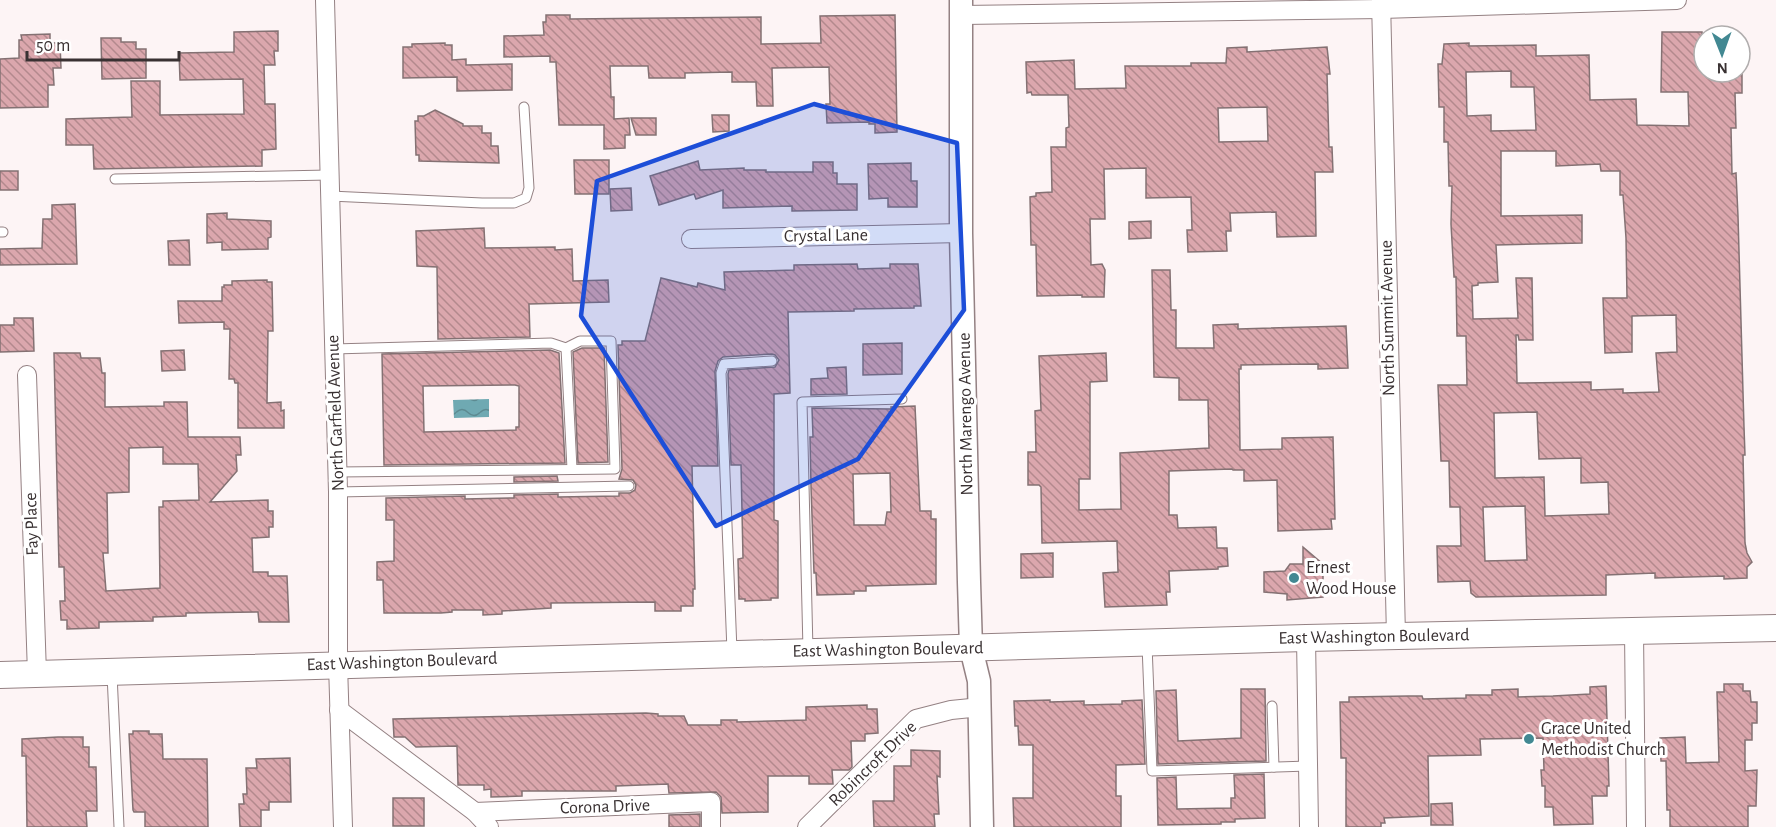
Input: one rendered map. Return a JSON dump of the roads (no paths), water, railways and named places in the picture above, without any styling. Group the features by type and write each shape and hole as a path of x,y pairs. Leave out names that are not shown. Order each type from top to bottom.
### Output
{"main road":[{"name":"East Washington Boulevard","path":"0,675 1306,638 1776,628"}],"street":[{"name":"North Garfield Avenue","path":"325,0 338,492 338,664 343,827"},
{"path":"962,7 1677,0"},
{"name":"North Summit Avenue","path":"1382,4 1396,636"},
{"name":"North Marengo Avenue","path":"962,7 961,233 971,648 979,681 981,707 982,827"},
{"name":"Crystal Lane","path":"691,239 961,233"},
{"name":"Fay Place","path":"27,375 37,674"},
{"path":"1634,630 1636,827"},
{"path":"1306,638 1309,827"},
{"name":"Robincroft Drive","path":"807,827 916,719 951,710 981,707"},
{"path":"339,710 475,812 489,827"},
{"name":"Corona Drive","path":"475,812 711,802 711,827"}],"lane":[{"path":"330,196 482,203 514,202 526,198 529,188 524,107"},
{"path":"115,179 329,176"},
{"path":"333,349 551,343 566,348 580,341 611,341 615,469 337,472"},
{"path":"566,348 572,470"},
{"path":"733,654 721,373 724,364 772,360"},
{"path":"808,652 802,402 902,399"},
{"path":"338,492 629,486"},
{"path":"1146,643 1152,771 1308,766"},
{"path":"112,671 119,827"},
{"path":"1272,706 1274,767"}],"water":[{"path":"489,399 489,417 454,418 453,400"}],"place":[{"name":"Ernest Wood House","path":"1294,578"},
{"name":"Grace United Methodist Church","path":"1529,739"}]}
